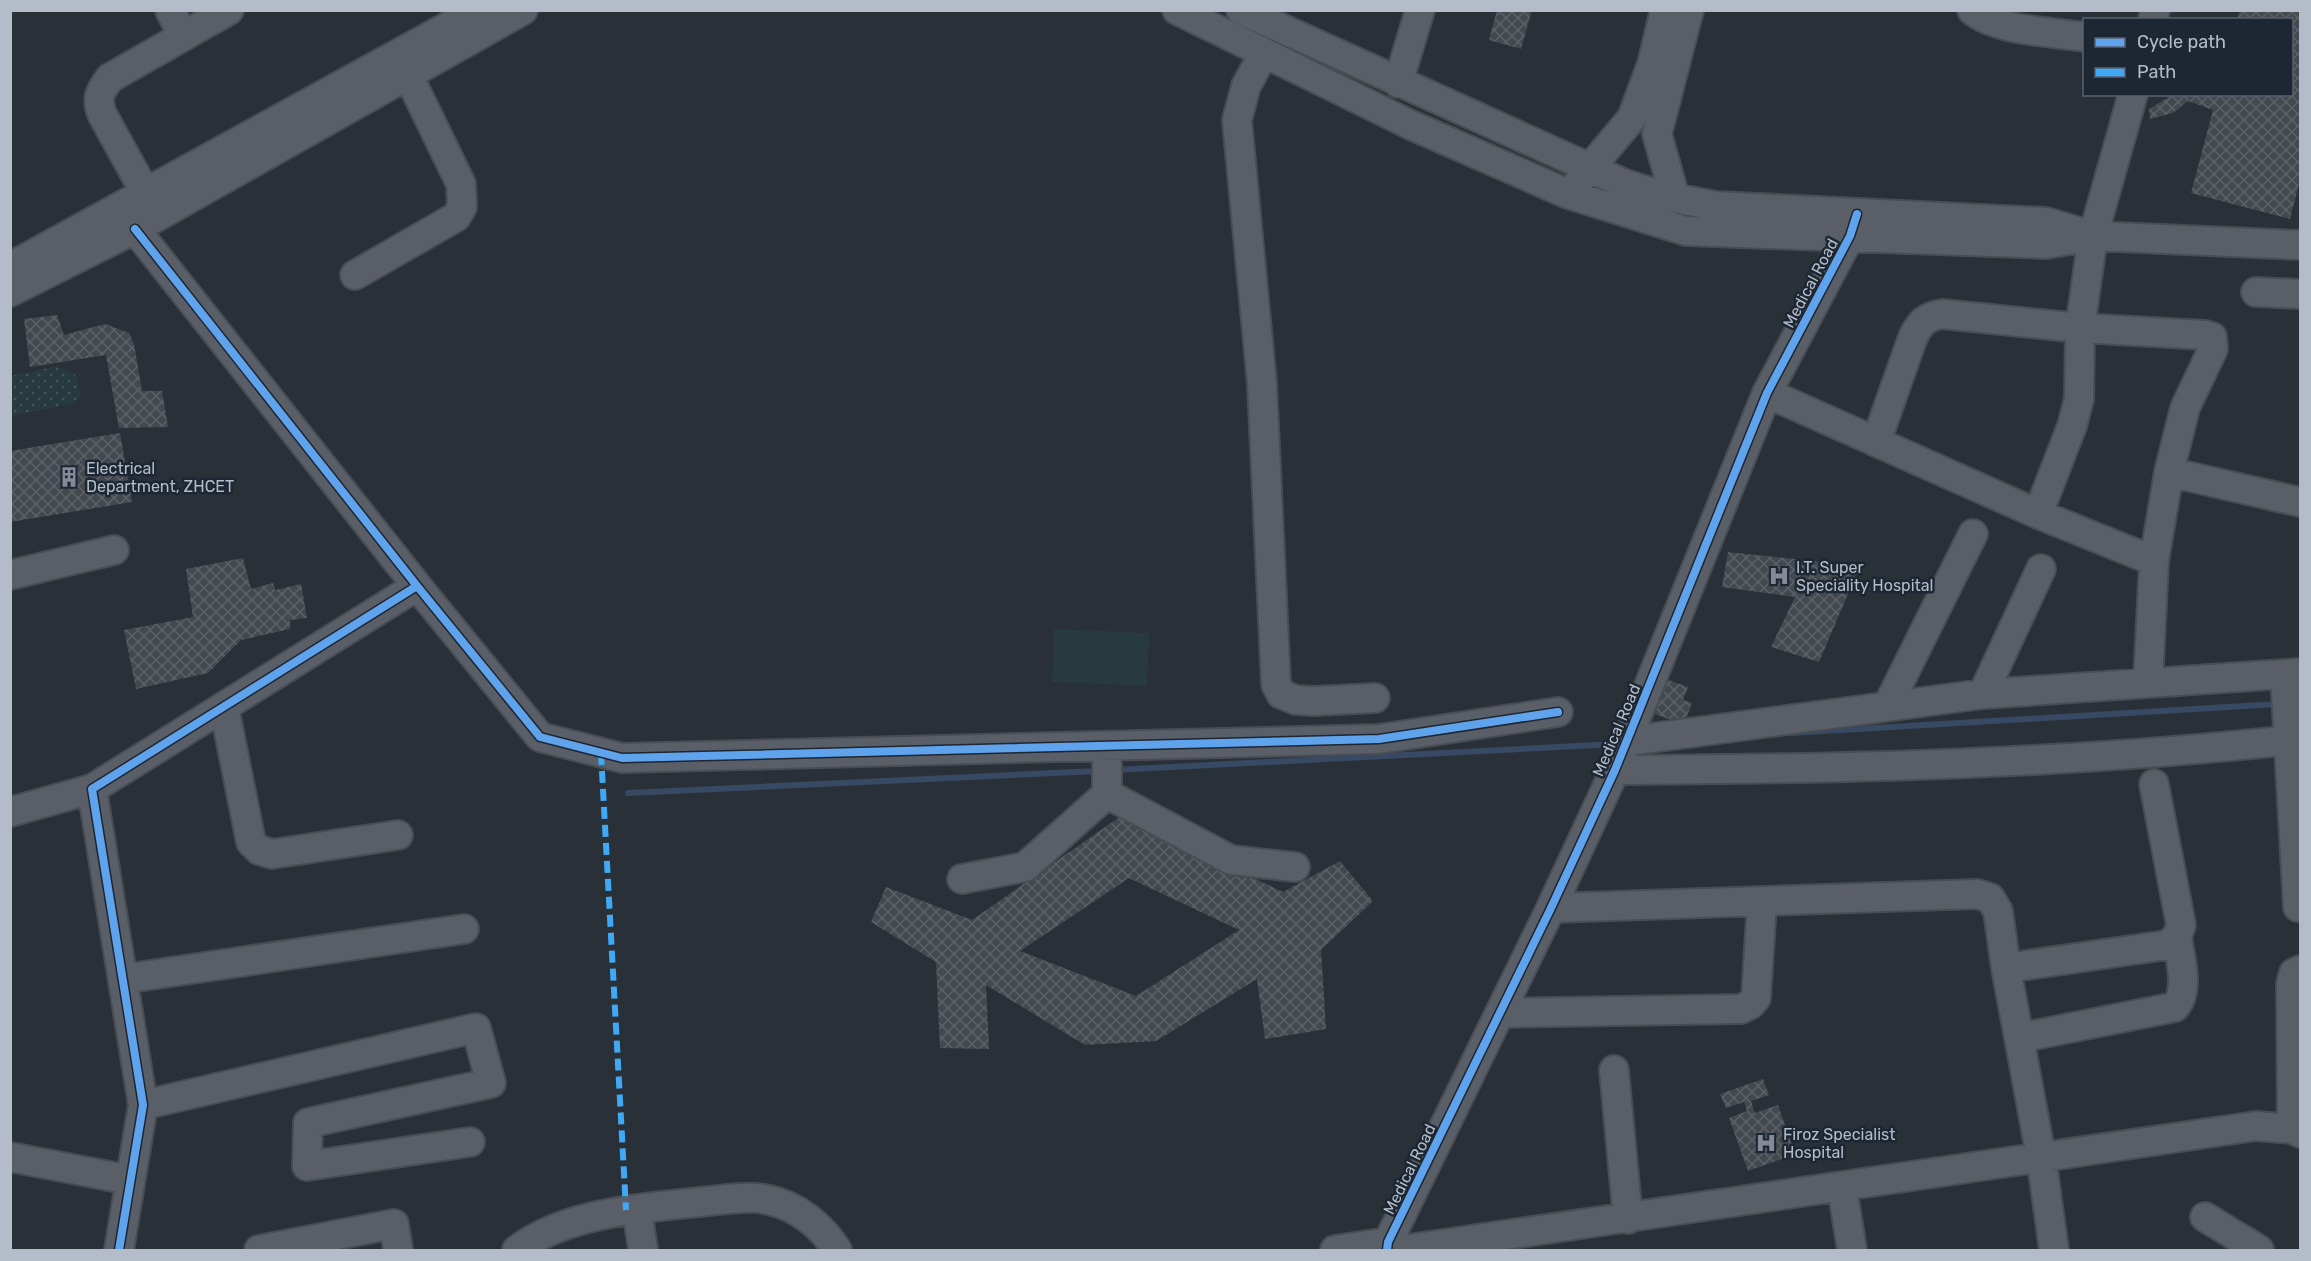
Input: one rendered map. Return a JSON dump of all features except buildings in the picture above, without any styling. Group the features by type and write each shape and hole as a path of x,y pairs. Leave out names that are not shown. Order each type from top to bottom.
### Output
{"street":[{"path":"170,10 183,36"},
{"path":"145,192 102,114 98,105 99,92 110,78 229,10"},
{"path":"10,267 478,10"},
{"path":"10,292 135,229 523,10"},
{"path":"1177,10 1411,125 1568,194 1686,231 1853,225"},
{"path":"1242,10 1398,83 1625,184 1675,198 1715,206 1853,225 2046,244 2093,236 2301,245"},
{"path":"1398,83 1420,10"},
{"path":"1568,194 1632,118 1652,64 1665,10"},
{"path":"1675,198 1657,134 1689,10"},
{"path":"1972,10 1980,17 2002,24 2083,37"},
{"path":"1264,53 1246,86 1237,120 1262,384 1276,684 1281,694 1296,700 1375,698"},
{"path":"355,275 456,217 462,207 461,184 408,75"},
{"path":"2038,514 2072,426 2079,399 2080,328 2093,236 2132,96"},
{"name":"Medical Road","path":"1392,1248 1628,741 1767,393 1853,225"},
{"path":"135,229 417,586 540,737 622,758 1107,746 1379,738 1558,711"},
{"path":"2256,292 2301,294"},
{"path":"1876,441 1913,337 1919,324 1928,316 1942,314 2080,328 2205,335 2212,338 2213,349 2185,408 2169,472 2154,561 2148,683"},
{"path":"1767,393 2038,514 2154,561"},
{"path":"2169,472 2301,502"},
{"path":"1888,705 1973,534"},
{"path":"10,575 114,550"},
{"path":"1983,694 2041,569"},
{"path":"10,812 92,789 417,586"},
{"path":"1628,741 1983,694 2148,683 2291,709"},
{"path":"224,707 251,842 259,850 272,854 282,853 398,835"},
{"path":"1614,770 1825,769 2082,758 2291,709"},
{"path":"2291,709 2298,907"},
{"path":"962,879 1025,867 1107,794 1107,746"},
{"path":"2019,1038 2175,1007 2182,999 2184,988 2177,937 2181,925 2154,784"},
{"path":"92,789 143,1105 130,1180 125,1247"},
{"path":"1107,794 1231,860 1295,867"},
{"path":"1551,908 1977,894 1990,898 1998,911 2006,968 2041,1156 2055,1251"},
{"path":"1500,1013 1741,1009 1751,1004 1756,998 1762,902"},
{"path":"123,979 464,929"},
{"path":"2006,968 2167,945 2177,937"},
{"path":"1335,1251 1392,1248 1628,1219 2041,1156 2256,1126 2296,1131 2291,984 2294,973 2301,970"},
{"path":"143,1105 476,1028 491,1083 308,1123 307,1166 470,1142"},
{"path":"1614,1070 1628,1219"},
{"path":"10,1157 130,1180"},
{"path":"1842,1188 1852,1251"},
{"path":"517,1251 532,1239 610,1212 737,1199 767,1199 796,1209 816,1226 837,1251"},
{"path":"637,1209 644,1251"},
{"path":"2205,1217 2259,1251"},
{"path":"259,1251 394,1224 398,1251"}],"green space":[{"path":"58,366 72,372 78,378 80,397 75,403 11,416 11,376"},
{"path":"1054,629 1149,633 1147,686 1052,682"}],"waterway":[{"path":"1791,733 2278,704"},
{"path":"1114,770 1617,744"},
{"path":"628,793 1098,771"}],"marked path":[{"path":"601,753 626,1210"}],"cycle path":[{"path":"1387,1250 1388,1242 1551,908 1615,770 1767,393 1850,236 1857,214"},
{"path":"119,1250 143,1105 92,789 417,586 135,229"},
{"path":"417,586 540,737 622,758 1379,739 1558,712"}],"place":[{"name":"Electrical Department, ZHCET","path":"69,477"},
{"name":"I.T. Super Speciality Hospital","path":"1779,576"},
{"name":"Firoz Specialist Hospital","path":"1766,1143"}]}
